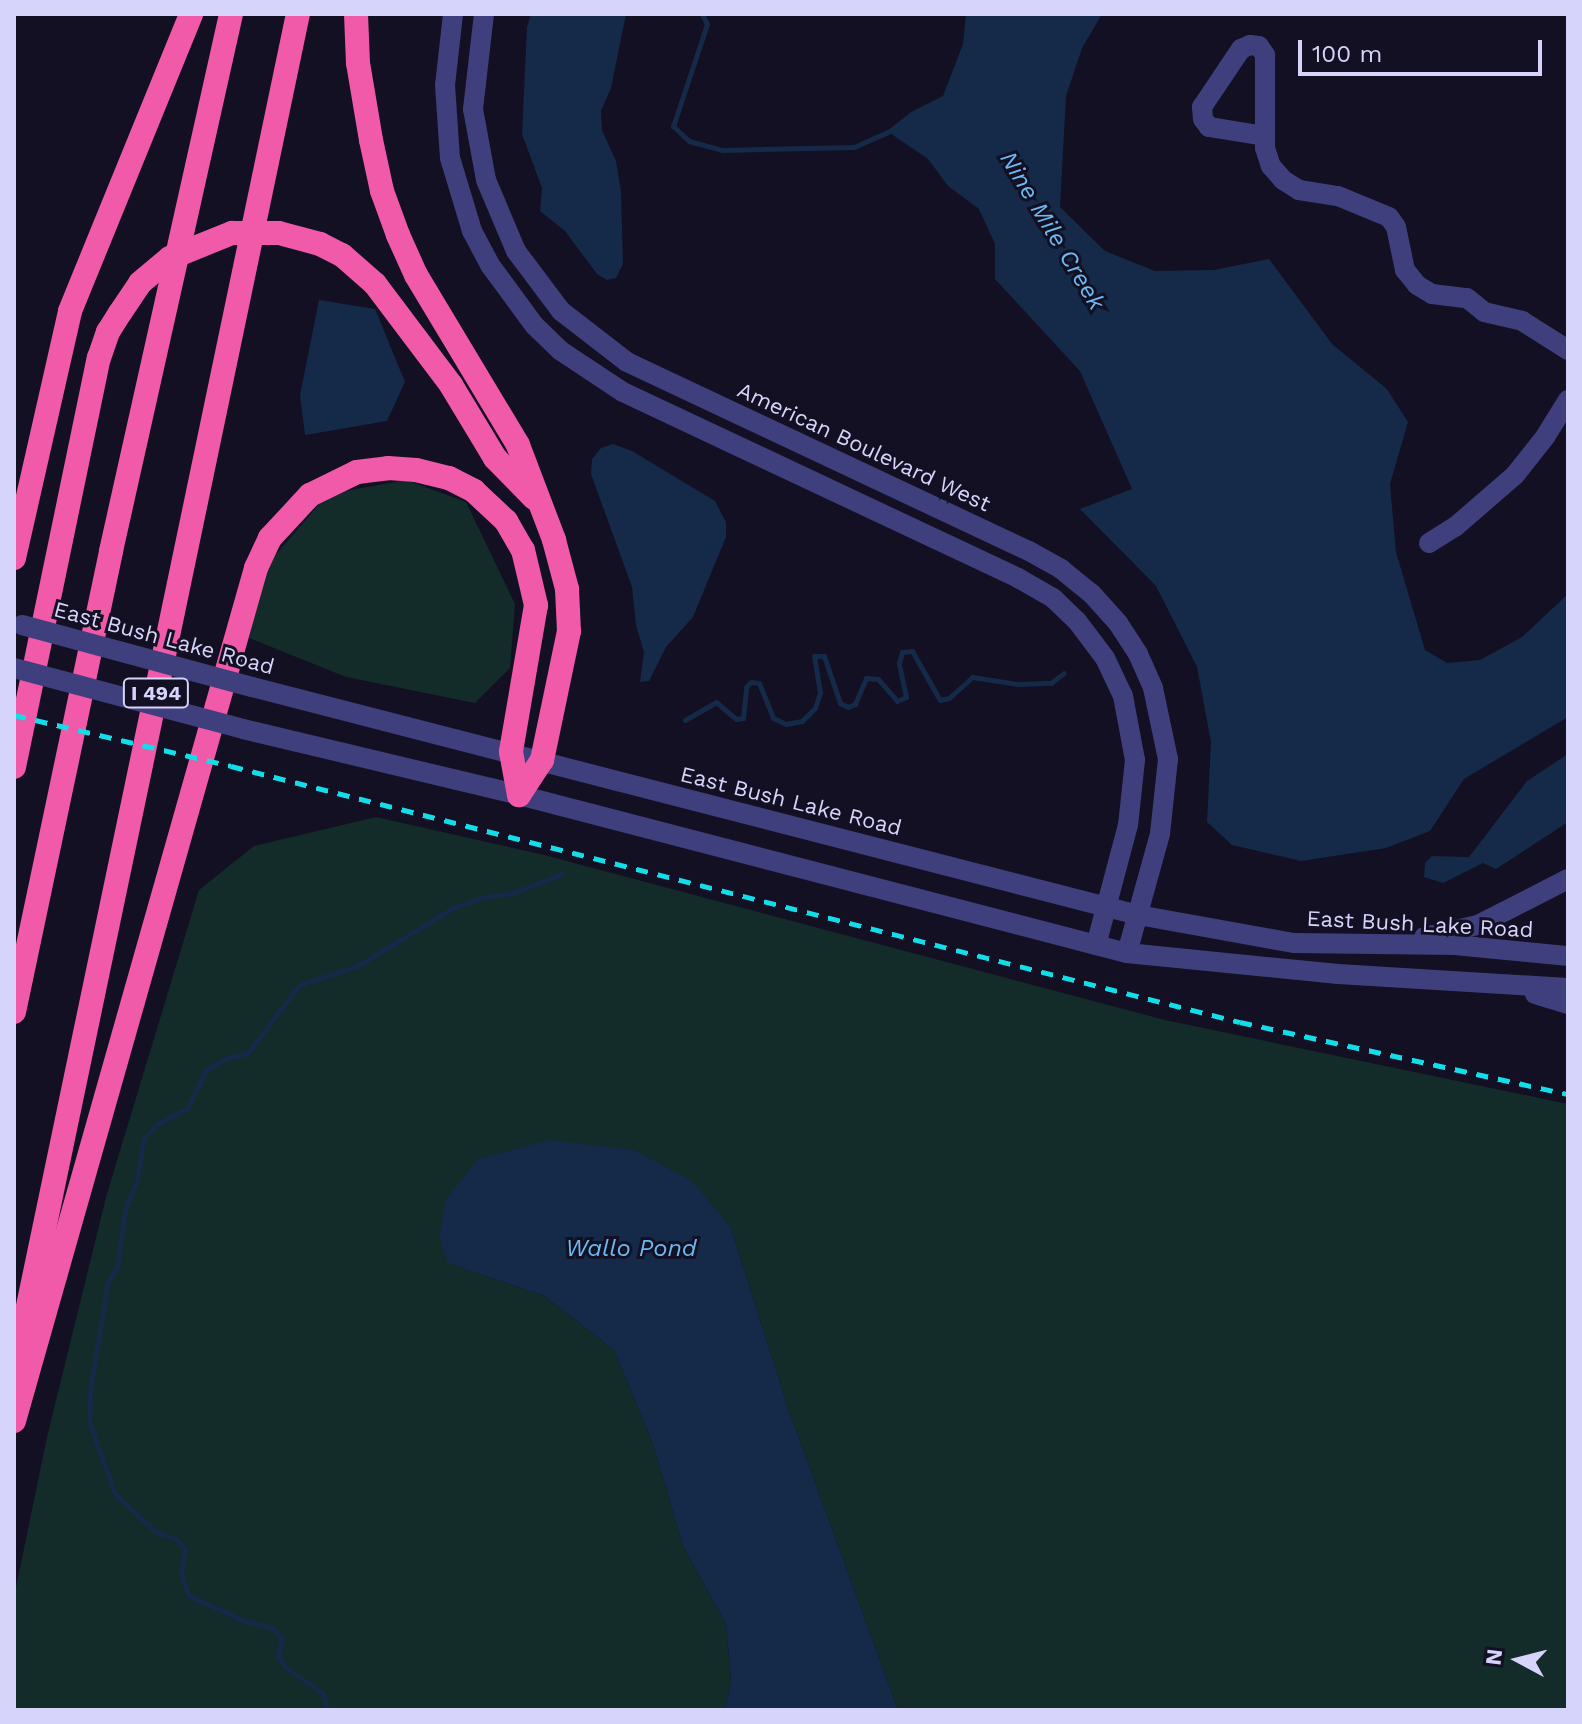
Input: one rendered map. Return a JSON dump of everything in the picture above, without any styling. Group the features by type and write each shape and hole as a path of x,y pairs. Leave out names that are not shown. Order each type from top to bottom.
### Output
{"highway":[{"path":"14,558 70,311 191,14"},
{"path":"14,1012 111,551 231,14"},
{"name":"I 494","path":"14,1373 298,14"},
{"path":"356,14 358,63 371,140 382,191 398,235 416,275 518,445 562,564 569,631 542,760 519,795"},
{"path":"14,767 99,358 108,332 140,283 170,258 232,233 279,233 320,244 342,255 375,284 451,385 495,458 538,502"},
{"path":"14,1421 256,568 270,538 310,495 335,480 357,472 388,468 416,470 449,478 474,491 501,514 523,550 536,605 511,752 519,795"}],"street":[{"path":"453,14 445,85 450,158 478,242 510,295 534,325 561,351 623,392 1053,598 1077,621 1096,646 1123,696 1135,760 1128,825 1096,945"},
{"name":"American Boulevard West","path":"484,14 473,109 486,180 516,251 561,311 627,362 1040,557 1091,593 1118,623 1138,654 1153,688 1163,723 1168,759 1160,834 1127,953"},
{"path":"1265,136 1209,127 1203,119 1202,107 1241,49 1250,45 1259,46 1265,55 1265,136 1271,166 1283,180 1299,190 1338,196 1389,217 1396,227 1405,270 1417,285 1432,294 1467,298 1484,312 1522,321 1568,350"},
{"path":"1429,543 1455,527 1515,475 1545,437 1568,400"},
{"name":"East Bush Lake Road","path":"18,623 252,687 1138,915 1294,943 1402,943 1568,956"},
{"path":"14,668 1127,953 1338,974 1568,988"},
{"path":"1402,943 1478,925 1568,879"},
{"path":"1501,983 1568,1004"}],"green space":[{"path":"406,480 466,502 515,604 510,668 475,703 346,677 249,638 267,565 328,494"},
{"path":"376,817 544,855 1165,1020 1568,1104 1568,1710 898,1710 788,1408 731,1228 449,1263 544,1296 614,1350 653,1444 683,1546 726,1624 731,1680 725,1710 14,1710 14,1597 47,1437 106,1197 199,890 254,846"}],"water":[{"path":"531,14 626,14 611,88 601,111 602,130 616,161 621,192 623,264 616,278 607,280 597,274 565,231 540,211 542,188 522,134 527,27"},
{"path":"966,14 1102,14 1082,48 1066,96 1060,207 1105,251 1155,271 1214,270 1269,259 1332,344 1387,389 1408,422 1390,484 1396,552 1425,650 1447,663 1480,660 1522,637 1568,594 1568,717 1464,779 1430,831 1386,848 1301,861 1232,845 1207,822 1211,742 1197,667 1156,586 1080,509 1132,489 1080,371 995,279 995,244 979,209 948,186 928,159 887,131 911,112 943,96 963,44"},
{"path":"319,300 375,309 405,382 387,421 305,435 300,395"},
{"path":"613,444 632,451 715,501 726,522 726,537 693,617 666,647 649,681 640,682 644,652 636,625 632,587 591,474 592,459 601,448"},
{"path":"1568,754 1568,822 1496,869 1483,863 1443,883 1424,877 1425,863 1432,856 1469,857 1527,781"},
{"name":"Wallo Pond","path":"549,1140 634,1150 692,1181 731,1228 788,1408 898,1710 725,1710 731,1680 726,1624 683,1546 653,1444 614,1350 544,1296 448,1263 439,1238 445,1201 478,1159"}],"waterway":[{"name":"Nine Mile Creek","path":"702,14 707,24 673,126 689,141 722,150 854,147 890,131"},
{"path":"685,720 716,702 736,719 743,718 746,687 751,682 759,683 773,718 786,724 802,721 815,708 820,693 814,656 824,656 840,703 848,707 855,704 866,678 878,679 897,701 906,697 899,663 902,652 912,651 940,700 949,698 972,677 1018,684 1051,683 1064,673"},
{"path":"327,1710 323,1693 285,1667 278,1656 282,1639 273,1628 245,1621 189,1596 181,1574 185,1549 176,1539 156,1532 115,1494 93,1433 89,1419 91,1384 108,1281 117,1267 125,1210 137,1181 143,1140 155,1125 187,1108 206,1070 227,1058 248,1053 299,985 357,966 453,908 484,897 513,893 562,874"}],"railway":[{"path":"14,715 231,766 1240,1022 1568,1094"}]}
